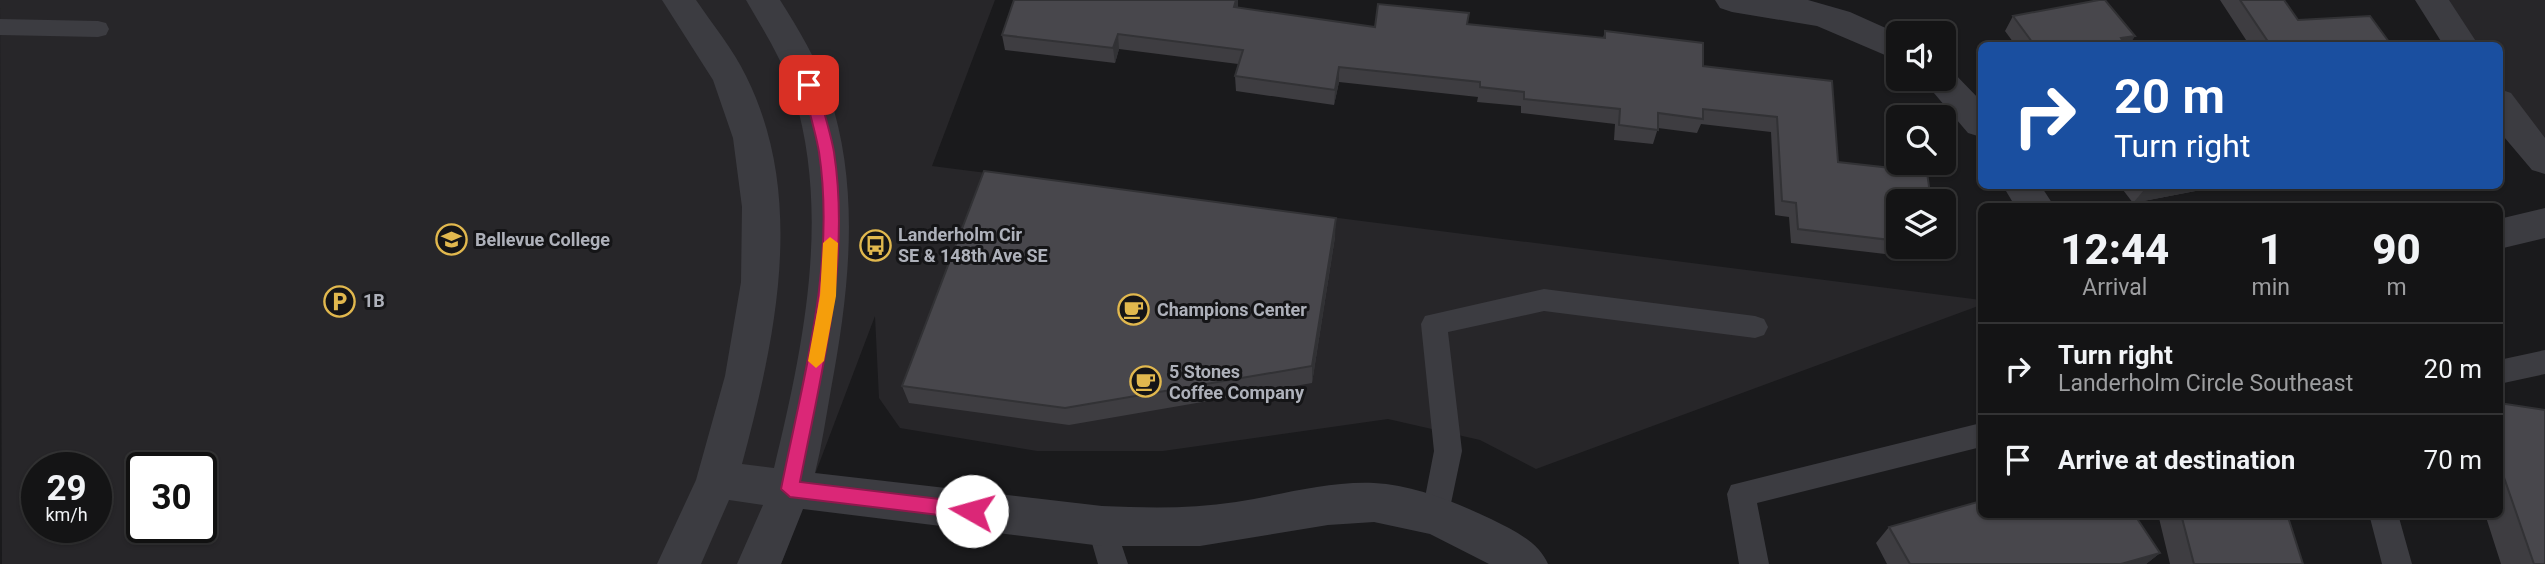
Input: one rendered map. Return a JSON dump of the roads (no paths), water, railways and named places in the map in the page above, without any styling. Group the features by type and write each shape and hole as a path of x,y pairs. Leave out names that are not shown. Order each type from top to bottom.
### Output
{"street":[{"path":"679,0 730,78 751,138 761,207 760,282 745,376 717,480 679,564"},
{"path":"759,564 790,489 828,296 831,213 826,151 809,85 793,46 762,0"},
{"path":"1732,0 1832,15 1886,41"},
{"path":"2432,0 2459,42"},
{"path":"1950,91 1978,121"},
{"path":"2503,108 2521,136 2545,160"},
{"path":"2503,233 2545,223"},
{"path":"717,480 790,489 1107,545 1152,529 1214,525 1346,504 1394,505 1480,535 1526,564"}],"lane":[{"path":"0,27 98,29"},
{"path":"1436,519 1448,451 1434,324 1544,300 1755,327"},
{"path":"2503,371 2545,362"},
{"path":"1754,564 1741,494 1978,436"},
{"path":"2384,518 2397,564"}],"place":[{"name":"Bellevue College","path":"452,240"},
{"name":"Landerholm Cir SE & 148th Ave SE","path":"875,245"},
{"name":"1B","path":"340,301"},
{"name":"Champions Center","path":"1134,310"},
{"name":"5 Stones Coffee Company","path":"1146,382"}]}
